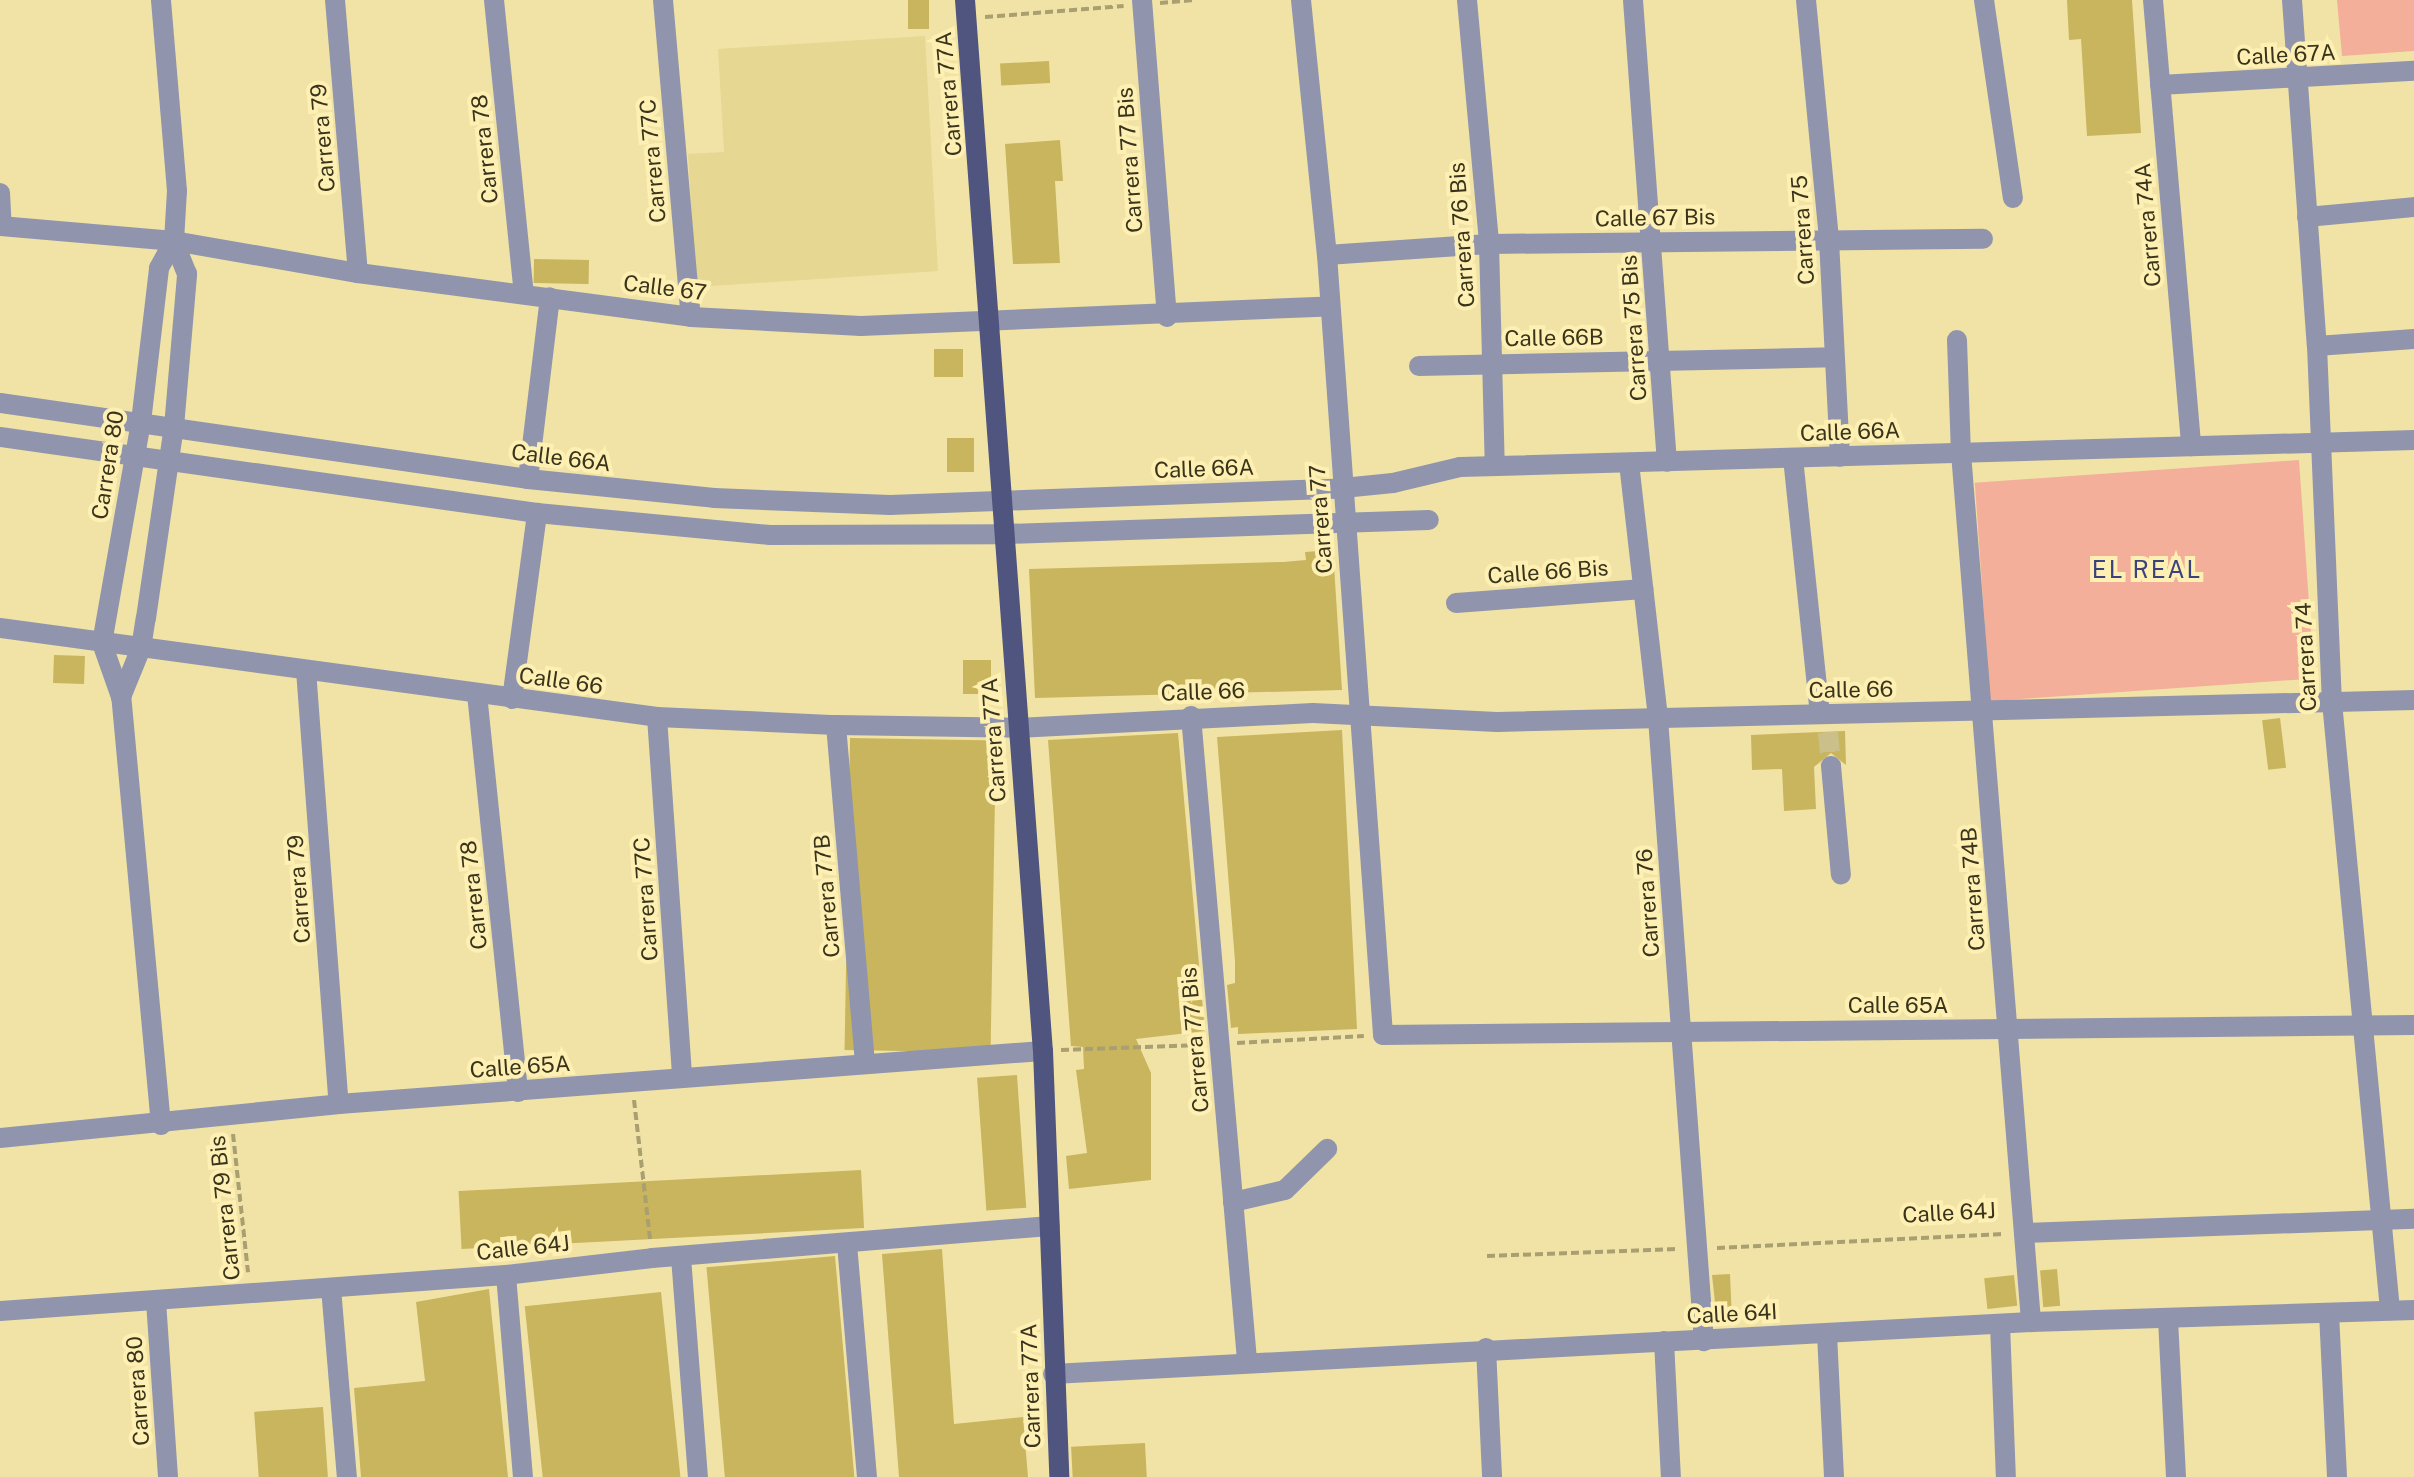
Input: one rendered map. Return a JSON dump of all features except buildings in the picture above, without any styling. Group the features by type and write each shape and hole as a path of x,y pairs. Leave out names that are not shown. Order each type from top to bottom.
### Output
{"main road":[{"name":"Carrera 77A","path":"965,0 1043,1051 1059,1477"}],"street":[{"name":"Carrera 80","path":"121,697 141,648 174,427 187,274 174,241 177,191 161,0"},
{"name":"Carrera 79","path":"335,0 358,273"},
{"name":"Carrera 78","path":"494,0 524,293"},
{"name":"Carrera 77C","path":"663,0 691,317"},
{"name":"Carrera 77","path":"1301,0 1327,255 1383,1035"},
{"name":"Carrera 76 Bis","path":"1467,0 1489,244 1495,466"},
{"name":"Carrera 75 Bis","path":"1633,0 1667,462"},
{"name":"Carrera 75","path":"1806,0 1829,240 1840,457"},
{"path":"1984,0 2013,198"},
{"name":"Carrera 74A","path":"2153,0 2191,446"},
{"name":"Carrera 74","path":"2292,0 2317,346 2318,443 2332,702 2390,1310"},
{"name":"Carrera 77 Bis","path":"1142,2 1167,317"},
{"name":"Calle 67A","path":"2160,85 2299,80 2414,71"},
{"path":"0,193 1,226"},
{"path":"2307,217 2414,207"},
{"name":"Calle 67","path":"1,226 174,241 358,273 691,317 861,326 1167,317 1329,306"},
{"name":"Calle 67 Bis","path":"1327,255 1489,244 1983,239"},
{"name":"Carrera 80","path":"161,1125 121,697 102,643 141,422 159,268 174,241"},
{"path":"528,479 550,297"},
{"path":"2317,346 2414,339"},
{"name":"Carrera 74B","path":"1957,340 1961,453 1985,710 2006,1029 2031,1322"},
{"name":"Calle 66B","path":"1419,366 1834,357"},
{"name":"Calle 66A","path":"0,403 528,479 792,503 1003,502 1343,488 1495,466 2414,440"},
{"path":"0,437 537,513 770,535 1005,534 1429,520"},
{"path":"1793,458 1825,720"},
{"name":"Carrera 76","path":"1629,463 1658,718 1704,1341"},
{"path":"512,699 537,513"},
{"name":"Calle 66 Bis","path":"1456,603 1643,589"},
{"name":"Calle 66","path":"0,628 657,717 836,725 1017,728 1191,716 1359,713 1497,722 1658,718 1825,720 1985,710 2414,700"},
{"name":"Carrera 79","path":"306,670 339,1104"},
{"name":"Carrera 78","path":"477,694 518,1092"},
{"name":"Carrera 77 Bis","path":"1191,716 1247,1360"},
{"name":"Carrera 77C","path":"657,717 682,1078"},
{"name":"Carrera 77B","path":"836,725 865,1063"},
{"path":"1831,766 1841,875"},
{"name":"Calle 65A","path":"1383,1035 2414,1025"},
{"name":"Calle 65A","path":"0,1138 231,1118 339,1104 1043,1051"},
{"path":"1233,1202 1285,1190 1327,1149"},
{"name":"Calle 64J","path":"2024,1233 2414,1219"},
{"name":"Calle 64J","path":"0,1311 506,1275 652,1258 1050,1226"},
{"path":"847,1244 867,1477"},
{"path":"681,1257 698,1477"},
{"path":"506,1275 523,1477"},
{"path":"331,1288 347,1477"},
{"name":"Carrera 80","path":"156,1301 168,1477"},
{"name":"Calle 64I","path":"1053,1374 1247,1360 1704,1341 2031,1322 2414,1310"},
{"path":"2329,1313 2337,1477"},
{"path":"2168,1319 2176,1477"},
{"path":"2000,1324 2006,1477"},
{"path":"1827,1334 1834,1477"},
{"path":"1664,1341 1671,1477"},
{"path":"1486,1348 1492,1477"}],"path":[{"path":"979,18 1194,0"},
{"path":"632,1082 652,1258"},
{"name":"Carrera 79 Bis","path":"231,1118 251,1294"},
{"name":"Calle 64J","path":"1487,1256 2024,1233"}],"shaded area":[{"path":"2337,0 2414,0 2414,51 2342,56"},
{"path":"925,36 938,271 696,287 688,154 724,152 718,49"},
{"path":"2299,460 2314,678 1990,701 1975,483"}],"tunnel":[{"path":"1828,732 1831,766"}],"district":[{"name":"EL REAL","path":"2147,570"}]}
